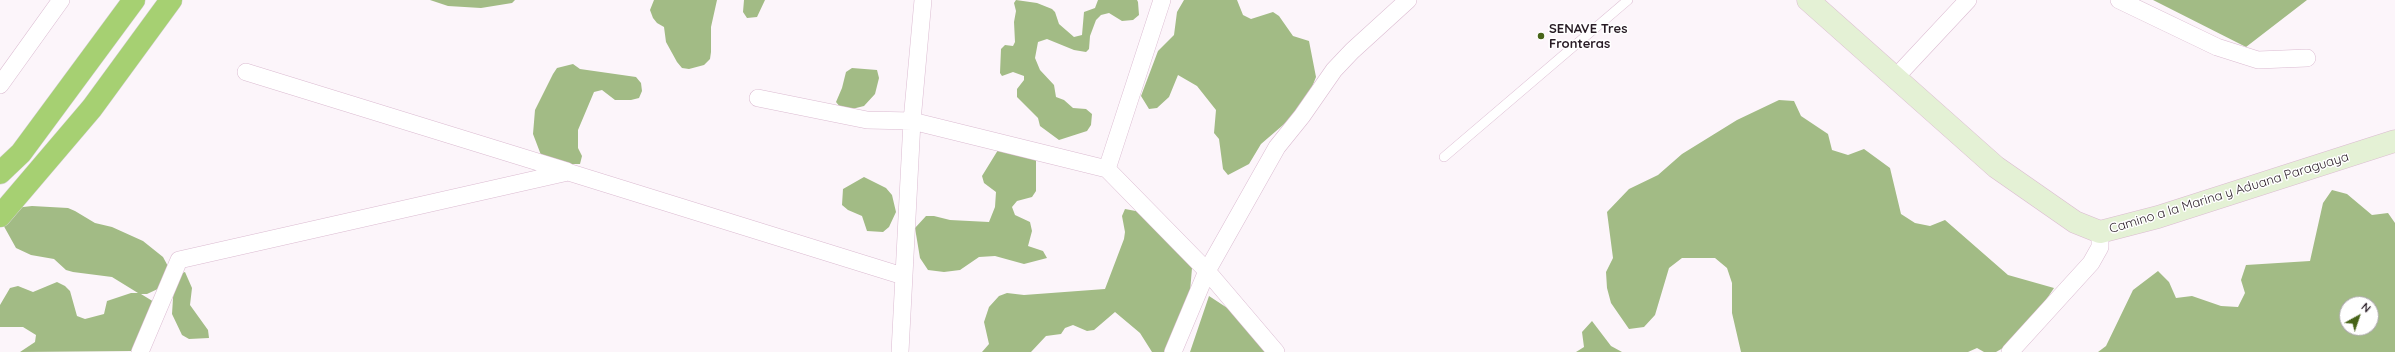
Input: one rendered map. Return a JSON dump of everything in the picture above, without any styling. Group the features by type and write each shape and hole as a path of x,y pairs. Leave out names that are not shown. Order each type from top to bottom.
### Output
{"highway":[{"path":"0,174 21,153 134,0"},
{"path":"0,216 92,108 171,0"}],"street":[{"path":"0,85 61,0"},
{"path":"900,352 912,121 923,0"},
{"path":"1107,169 1162,0"},
{"name":"Camino a la Marina y Aduana Paraguaya","path":"1808,0 1996,167 2075,222 2100,232 2158,216 2395,141"},
{"path":"1896,77 1968,0"},
{"path":"2119,0 2218,47 2258,60 2307,58"},
{"path":"1173,352 1207,271 1277,147 1334,70 1401,2"},
{"path":"246,72 903,276"},
{"path":"758,98 867,120 912,121 1107,169 1207,271 1276,352"},
{"path":"140,352 179,260 568,172"},
{"path":"2010,352 2091,263 2100,247 2100,232"}],"lane":[{"path":"1444,158 1628,0"}],"green space":[{"path":"430,0 515,0 512,3 481,8 448,6"},
{"path":"654,0 717,0 711,27 710,59 704,65 689,69 682,68 677,62 666,42 664,27 657,23 650,10"},
{"path":"744,0 765,0 757,17 747,18 743,12"},
{"path":"1016,0 1037,3 1052,9 1055,12 1059,24 1074,37 1082,35 1084,12 1095,8 1098,0 1137,0 1139,15 1133,20 1122,21 1109,13 1101,15 1096,20 1090,36 1089,49 1086,52 1074,50 1047,39 1038,42 1035,58 1040,70 1054,85 1056,97 1064,100 1073,108 1086,109 1092,114 1091,125 1087,131 1059,140 1040,126 1038,118 1017,97 1017,89 1024,80 1024,76 1013,72 1002,76 1000,73 1001,49 1005,45 1013,46 1015,42 1014,22 1016,11 1014,3"},
{"path":"1184,0 1237,0 1243,15 1251,19 1273,12 1279,16 1293,36 1309,41 1316,77 1304,107 1261,144 1249,164 1228,175 1223,169 1219,139 1214,133 1216,110 1197,86 1178,75 1169,97 1157,108 1149,109 1141,96 1158,51 1174,35 1177,12"},
{"path":"2153,0 2307,0 2246,47"},
{"path":"573,64 580,69 636,77 641,83 642,91 639,98 631,100 615,100 602,90 594,92 578,130 578,148 582,156 580,164 564,164 541,155 533,134 535,110 557,68"},
{"path":"852,68 877,70 879,78 875,94 864,106 848,110 841,108 836,102 842,88 846,72"},
{"path":"1779,100 1794,101 1801,116 1828,134 1832,150 1848,155 1864,149 1890,168 1901,214 1915,223 1930,226 1945,220 2008,275 2054,288 2040,309 2003,348 1996,352 1984,352 1977,348 1968,352 1741,352 1732,313 1732,283 1727,268 1715,258 1682,258 1669,268 1655,315 1644,327 1629,329 1611,303 1607,288 1606,272 1613,258 1607,212 1629,189 1658,175 1682,154 1737,120"},
{"path":"998,150 1036,158 1036,191 1032,197 1017,201 1012,207 1015,215 1030,222 1032,231 1028,246 1043,251 1047,258 1024,264 995,256 979,257 960,270 944,272 928,270 920,258 915,228 926,216 934,216 950,220 989,222 995,207 996,192 984,183 982,176"},
{"path":"864,177 886,188 892,195 896,212 889,227 883,232 867,231 862,216 848,210 842,205 843,189"},
{"path":"2332,190 2347,194 2372,215 2388,213 2395,223 2395,352 2098,352 2106,346 2133,290 2158,271 2169,282 2176,298 2192,296 2221,306 2238,307 2245,293 2241,280 2246,265 2310,261 2323,203"},
{"path":"32,206 68,208 95,223 112,227 143,241 163,257 170,270 162,287 147,294 141,294 159,305 131,351 20,352 35,342 36,335 23,327 0,327 0,305 10,288 18,286 33,292 57,282 65,286 70,291 77,316 85,319 104,314 107,301 131,293 138,293 112,277 66,270 54,259 31,255 16,248 1,221 6,209"},
{"path":"1125,209 1141,212 1192,268 1190,292 1185,312 1177,321 1167,352 1152,352 1140,333 1115,312 1094,330 1087,331 1073,325 1065,328 1061,334 1046,336 1031,352 982,352 989,344 984,322 989,307 999,296 1007,293 1024,295 1105,289 1124,239 1125,232 1122,216"},
{"path":"185,272 192,288 190,305 208,330 209,338 189,339 182,335 172,314 174,283 177,275"},
{"path":"1209,296 1238,315 1266,352 1190,352"},
{"path":"1592,321 1611,346 1622,352 1576,352 1584,347 1582,332"}],"place":[{"name":"SENAVE Tres Fronteras","path":"1541,36"}]}
